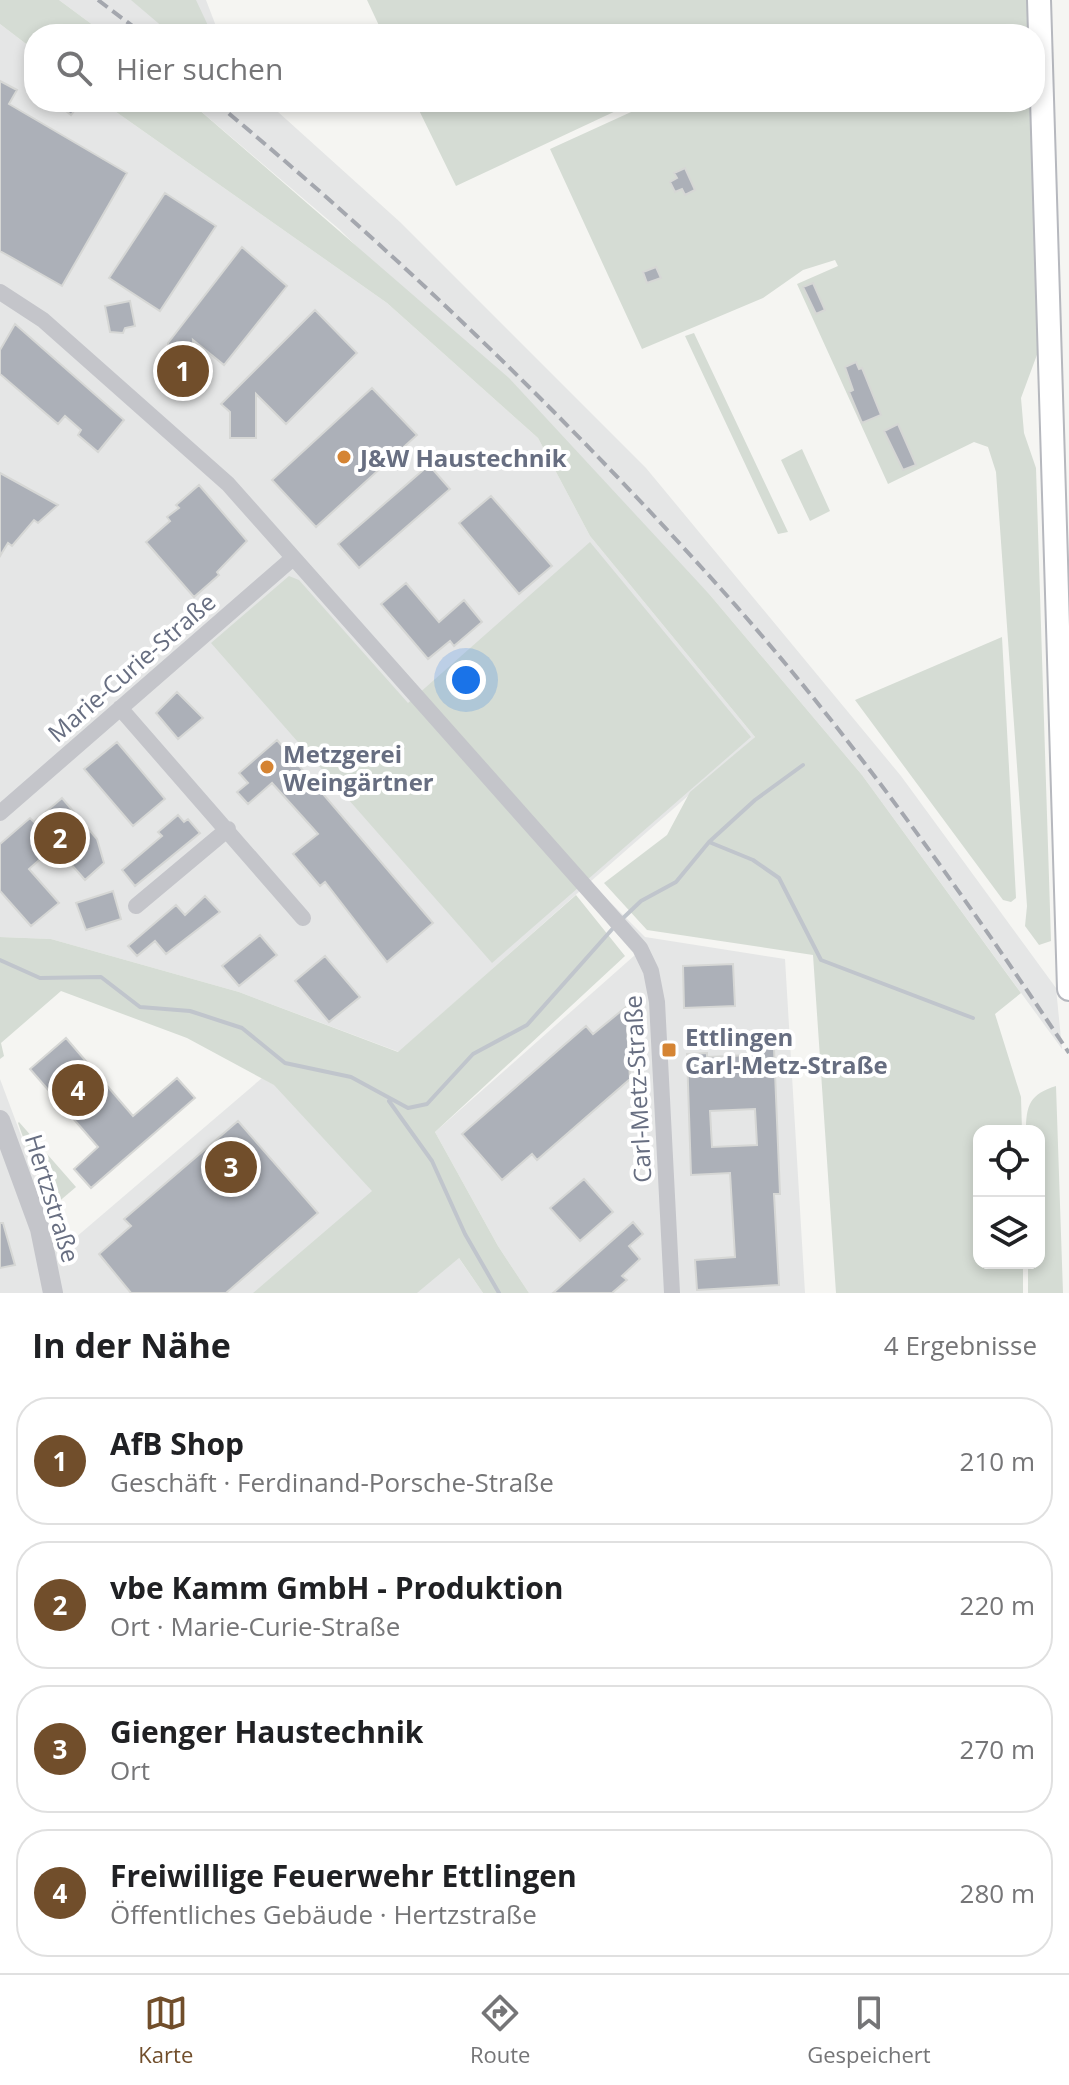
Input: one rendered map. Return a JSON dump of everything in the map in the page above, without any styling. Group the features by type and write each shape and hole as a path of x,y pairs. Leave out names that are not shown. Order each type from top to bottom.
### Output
{"main road":[{"path":"1039,0 1040,24"},
{"path":"1045,111 1061,406 1069,989"}],"street":[{"name":"Carl-Metz-Straße","path":"0,292 43,320 228,484 504,793 646,959 657,1002 672,1293"},
{"name":"Marie-Curie-Straße","path":"0,813 293,558"},
{"path":"120,708 303,918"},
{"path":"136,906 228,829"},
{"name":"Hertzstraße","path":"0,1120 40,1229 53,1293"}],"shaded area":[{"path":"0,0 59,0 91,24 24,24 24,42 0,24"},
{"path":"59,0 206,0 215,24 91,24"},
{"path":"131,0 196,0 207,24 159,24"},
{"path":"367,0 1027,0 1028,24 378,24"},
{"path":"0,24 24,42 24,112 116,112 387,303 538,438 590,536 755,737 590,882 645,937 785,959 805,1293 529,1293 498,1246 435,1132 635,955 580,891 399,1052 239,992 51,939 0,937"},
{"path":"116,112 202,112 509,378 710,595 862,775 1021,993 995,1014 1021,1097 1022,1125 973,1125 973,1269 1023,1269 1023,1293 836,1293 813,955 647,930 604,883 667,835 690,792 755,737 590,536 538,438 387,303"},
{"path":"202,112 278,112 400,222 646,468 901,776 1056,988 1062,1049 862,775 710,595 339,229"},
{"path":"420,112 614,112 456,186"},
{"path":"631,112 1030,112 1038,352 1021,398 1024,433 1036,468 1051,941 1039,945 1025,926 1027,906 996,472 988,447 974,442 888,484 797,284 838,266 835,260 803,270 763,298 642,349 550,149"},
{"path":"694,333 788,532 778,534 685,336"},
{"path":"802,449 830,511 810,521 781,460"},
{"path":"590,542 751,737 492,963 211,643 289,576 299,580 408,703"},
{"path":"1002,637 1016,898 1011,902 1003,900 855,700"},
{"path":"576,895 625,956 435,1132 498,1246 529,1293 483,1293 459,1258 417,1293 253,1293 372,1191 274,1085 187,1038 61,991 1,1043 4,1056 0,1059 0,937 51,939 239,992 398,1052"},
{"path":"262,1078 378,1141 483,1293 0,1293 0,1079 49,1210 68,1244"},
{"path":"1056,1086 1063,1293 1028,1293 1028,1269 1045,1269 1045,1125 1026,1125 1031,1102 1040,1093"},
{"path":"18,1123 76,1187 49,1210"}],"building":[{"path":"0,81 17,90 9,104 127,173 62,286 0,251"},
{"path":"685,168 695,190 685,195 682,189 675,192 670,182 677,178 674,173"},
{"path":"165,193 216,226 160,311 109,278"},
{"path":"242,247 287,286 224,365 193,340 197,383 186,384 183,388 171,385 168,343"},
{"path":"656,267 661,278 647,283 643,272"},
{"path":"813,283 825,310 816,314 803,287"},
{"path":"130,301 135,326 125,328 123,333 110,332 105,306"},
{"path":"315,310 357,353 286,424 256,394 256,438 230,438 230,412 221,404"},
{"path":"15,324 124,420 98,452 78,435 81,430 65,416 58,424 0,374 0,350"},
{"path":"856,362 859,369 862,368 881,415 862,423 849,392 853,390 845,367"},
{"name":"J&W Haustechnik","path":"372,388 417,435 316,527 272,480"},
{"path":"898,424 916,465 903,470 884,431"},
{"path":"429,465 450,489 359,568 338,544"},
{"path":"0,473 58,505 38,523 34,520 12,546 8,543 0,556"},
{"path":"199,485 247,541 217,572 219,575 194,597 146,542 170,521 167,517 179,508 176,505"},
{"path":"491,496 552,566 519,594 459,523"},
{"path":"406,583 439,622 464,600 482,622 454,646 450,641 428,659 381,604"},
{"path":"177,692 203,718 178,739 156,713"},
{"path":"277,740 433,923 387,962 325,882 320,886 293,854 318,834 272,783 248,804 237,792 248,783 239,773"},
{"path":"117,742 165,799 133,826 84,769"},
{"path":"62,798 97,839 104,863 85,880 55,846 29,869 59,903 31,926 0,891 0,844 30,818 34,822"},
{"path":"178,815 184,822 188,819 200,833 135,886 122,870 162,836 158,832"},
{"path":"113,891 121,919 86,930 76,903"},
{"path":"205,896 220,912 166,954 155,941 137,956 128,946 176,905 185,915"},
{"path":"260,935 277,955 239,986 222,966"},
{"path":"325,956 360,997 329,1022 295,981"},
{"path":"733,964 735,1006 684,1008 683,966"},
{"path":"626,1007 630,1079 537,1160 532,1154 502,1180 462,1134 586,1026 593,1034"},
{"path":"66,1038 133,1116 177,1078 195,1098 91,1188 74,1169 98,1147 30,1069"},
{"path":"774,1048 780,1194 774,1194 779,1285 697,1290 695,1260 735,1257 730,1173 691,1175 687,1054 707,1053 707,1057 751,1055 751,1049","holes":["755,1109 757,1145 712,1147 710,1111"]},
{"path":"238,1121 318,1213 226,1293 131,1293 99,1254 131,1226 124,1219"},
{"path":"584,1179 613,1212 580,1241 550,1208"},
{"path":"633,1222 643,1234 629,1246 640,1259 622,1276 627,1280 612,1293 553,1293"},
{"path":"0,1223 3,1223 15,1265 0,1268"}],"waterway":[{"path":"621,920 641,901 676,882 709,842 755,800 803,765"},
{"path":"709,842 753,860 779,878 821,960 973,1018"},
{"path":"0,960 40,978 101,977 140,1007 190,1011 242,1028 285,1063 351,1077 408,1108 427,1104 473,1054 527,1025 615,926"},
{"path":"389,1101 432,1161 465,1234 499,1293"}],"railway":[{"path":"98,0 130,24"},
{"path":"227,112 348,217 477,336 601,460 721,589 860,757 988,933 1069,1053"}],"place":[{"name":"AfB Shop","path":"183,371"},
{"name":"J&W Haustechnik","path":"344,457"},
{"name":"Metzgerei Weingärtner","path":"267,767"},
{"name":"vbe Kamm GmbH - Produktion","path":"60,838"},
{"name":"Ettlingen Carl-Metz-Straße","path":"669,1050"},
{"name":"Freiwillige Feuerwehr Ettlingen","path":"78,1090"},
{"name":"Gienger Haustechnik","path":"231,1167"}]}
